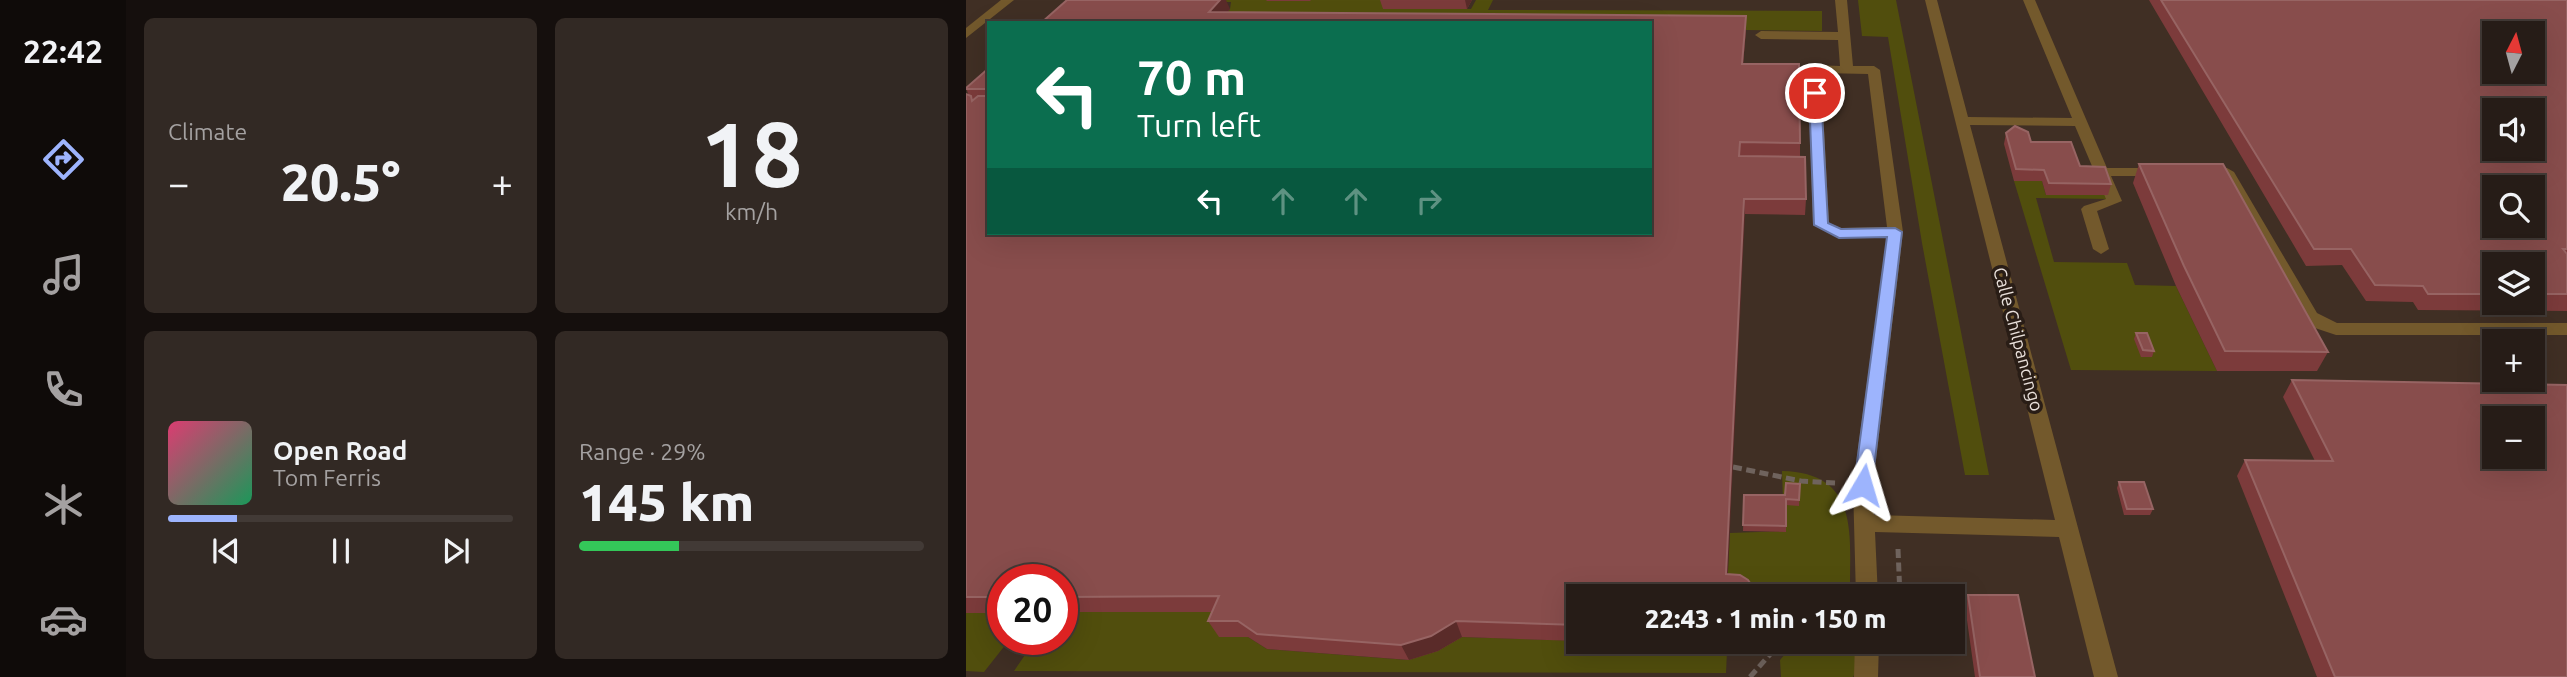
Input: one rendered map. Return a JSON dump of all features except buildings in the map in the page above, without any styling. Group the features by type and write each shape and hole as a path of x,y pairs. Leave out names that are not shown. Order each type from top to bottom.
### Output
{"street":[{"path":"966,34 1008,0"},
{"path":"1830,0 1841,0 1847,70"},
{"name":"Calle Chilpancingo","path":"1931,0 2106,677"},
{"path":"2029,0 2114,203 2091,207 2088,212 2101,249"},
{"path":"1761,36 1844,36"},
{"path":"1867,584 1863,485 1895,232 1874,70 1808,69 1821,225 1839,233 1895,232"},
{"path":"1962,121 2080,122"},
{"path":"2102,172 2227,172 2311,317 2321,324 2336,329 2567,329"},
{"path":"1865,523 2068,529"},
{"path":"1866,677 1867,654"}],"path":[{"path":"1733,467 1801,481"},
{"path":"1750,677 1770,654"}],"shaded area":[{"path":"966,0 2567,0 2567,677 966,677"},
{"path":"1388,0 1383,9 1471,9 1476,0 1493,0 1488,10 1822,11 1822,31 1746,30 1652,23 1652,21 1220,21 1230,9 1231,2 1223,2"},
{"path":"1858,0 1896,0 1989,475 1965,475 1922,243 1888,37 1862,36"},
{"path":"2014,181 2042,181 2046,195 2108,195 2109,199 2036,198 2054,262 2127,263 2135,285 2176,286 2217,371 2071,370"},
{"path":"1782,471 1808,475 1826,483 1838,496 1846,512 1850,584 1727,584 1730,533 1784,531"},
{"path":"987,612 987,655 997,655 984,672 966,671 966,613"},
{"path":"1078,612 1230,612 1248,637 1267,649 1408,660 1462,637 1566,640 1566,654 1727,654 1726,673 1014,671 1025,655 1078,655"},
{"path":"1785,654 1858,654 1858,667 1853,677 1781,677 1780,660"}],"route":[{"path":"1815,93 1821,225 1839,233 1895,232 1863,485"}]}
